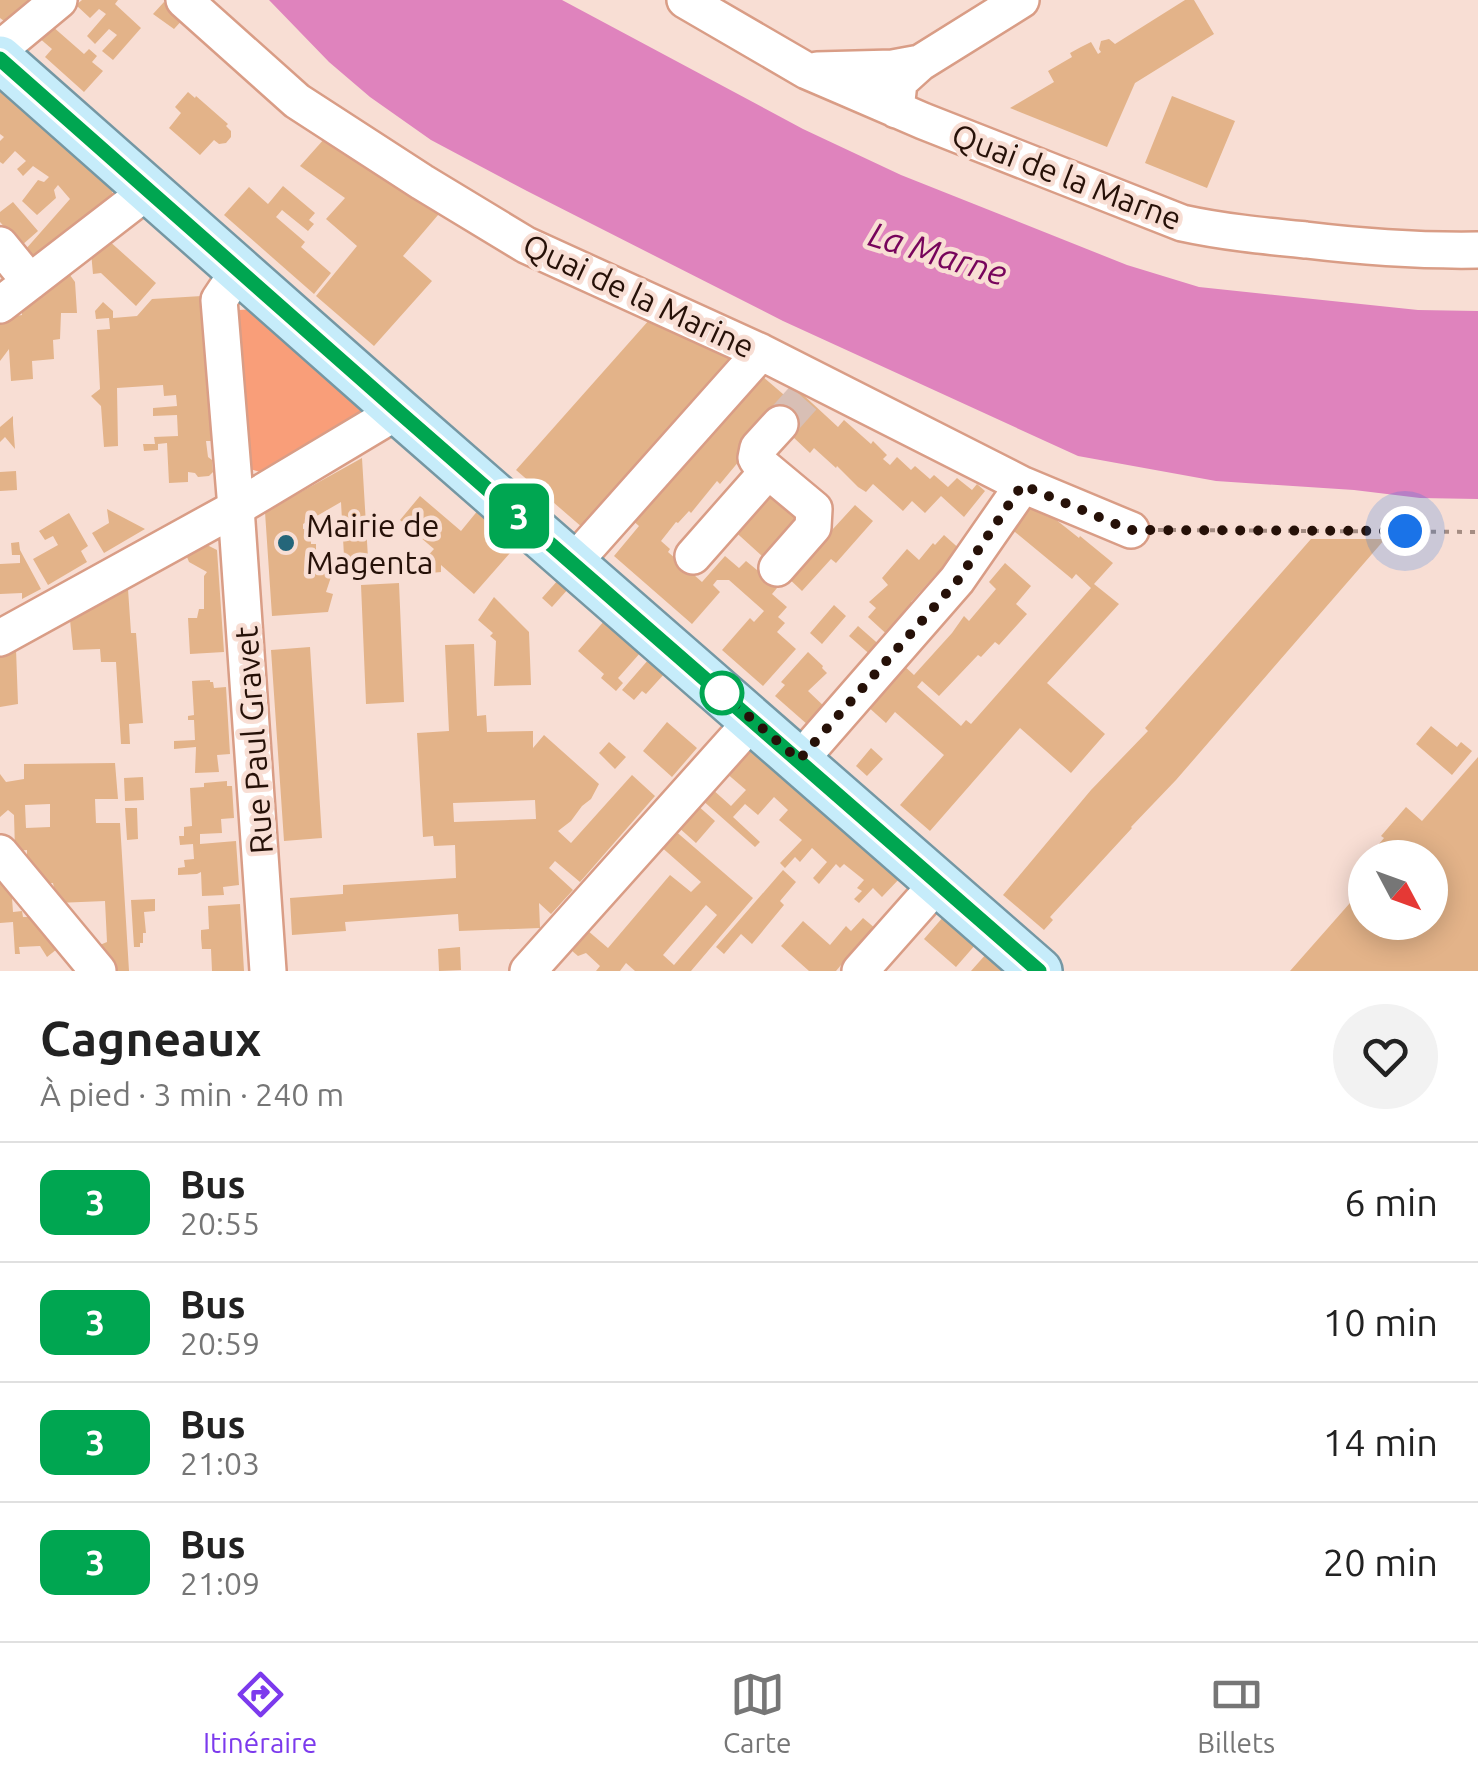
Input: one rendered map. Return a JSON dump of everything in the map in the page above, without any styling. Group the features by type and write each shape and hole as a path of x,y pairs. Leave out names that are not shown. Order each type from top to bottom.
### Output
{"main road":[{"path":"0,59 1040,971"}],"street":[{"path":"0,49 59,0"},
{"name":"Quai de la Marine","path":"184,0 297,101 526,245 761,352 812,389 1130,530"},
{"name":"Quai de la Marne","path":"685,0 807,70 896,110 1182,223 1356,246 1478,250"},
{"path":"896,110 899,82 920,63 1022,0"},
{"path":"807,70 893,68 920,63"},
{"path":"0,305 149,190"},
{"path":"0,246 30,282"},
{"name":"Rue Paul Gravet","path":"238,270 219,300 268,971"},
{"path":"573,564 761,352"},
{"path":"0,638 236,508 398,411"},
{"path":"777,568 813,527 814,509 756,458 780,424"},
{"path":"694,556 768,471"},
{"path":"799,760 958,580 1022,485"},
{"path":"528,971 752,720"},
{"path":"0,853 98,971"},
{"path":"860,971 938,882"}],"path":[{"path":"1130,530 1478,532"}],"shaded area":[{"path":"257,309 371,416 264,473 250,469 227,315"}],"water":[{"name":"La Marne","path":"269,0 562,0 803,129 901,175 1127,265 1199,287 1418,310 1478,311 1478,499 1216,481 1078,456 783,321 431,140 329,62"}],"building":[{"path":"0,0 37,0 15,19 4,21 0,18"},
{"path":"82,0 118,0 115,4 141,28 113,60 102,51 117,35 109,29 95,44 87,36 106,14 99,9 90,18 76,5"},
{"path":"1185,0 1194,0 1214,34 1135,83 1107,147 1010,108 1054,82 1048,71 1072,57 1070,53 1091,42 1098,54 1101,41 1109,39 1115,44"},
{"path":"164,2 185,17 174,29 153,14"},
{"path":"52,26 84,54 89,49 97,56 92,62 103,71 84,92 45,57 52,49 38,37"},
{"path":"0,90 113,189 111,199 33,260 25,250 70,199 58,185 54,190 56,198 37,215 22,201 38,180 44,182 49,177 33,166 23,176 17,169 26,161 15,151 3,164 0,162 0,141 4,137 0,134"},
{"path":"188,92 228,124 231,131 226,143 214,140 200,155 169,128 181,113 175,107"},
{"path":"1172,96 1235,121 1207,188 1145,163"},
{"path":"325,138 444,208 403,256 432,281 374,346 316,296 357,246 326,219 345,198 300,166"},
{"path":"283,186 315,213 309,220 314,224 308,231 282,210 276,217 305,242 301,247 331,273 314,294 224,215 249,187 268,204"},
{"path":"13,202 38,231 21,246 0,222 0,212"},
{"path":"107,239 156,283 136,306 101,273 93,274 91,252"},
{"path":"67,271 75,282 77,313 61,313 60,339 53,340 54,359 32,361 33,379 11,381 9,349 0,361 0,323 15,311 15,316 22,315 22,306"},
{"path":"202,296 211,441 206,441 213,472 198,477 188,472 188,482 169,483 167,443 158,444 158,450 144,451 143,444 155,444 154,437 178,436 177,415 153,416 153,408 177,406 176,395 164,396 163,385 117,388 118,446 104,447 101,406 91,396 100,389 97,330 110,329 109,318 96,319 95,311 103,302 113,311 113,318 137,316 152,299"},
{"path":"650,319 732,360 583,528 516,470"},
{"path":"762,376 790,400 799,391 838,427 844,420 871,444 873,441 887,455 883,459 890,465 897,457 911,470 915,466 948,487 957,478 972,490 977,484 985,491 964,517 941,496 925,513 912,501 903,511 873,484 866,492 814,448 810,453 774,419 720,484 717,481 661,541 702,582 725,556 739,568 746,561 757,570 760,567 777,588 772,594 787,607 778,617 785,623 777,632 796,649 763,686 722,650 750,618 754,622 764,611 729,580 717,580 713,585 720,592 692,624 614,556 639,526 631,519"},
{"path":"13,416 15,449 5,437 0,442 0,427"},
{"path":"362,458 368,558 344,559 339,577 332,574 326,592 333,594 328,612 272,616 265,512","holes":["341,502 344,556 316,557 316,544 311,544 315,528 303,529 303,524"]},
{"path":"16,471 17,490 0,491 0,472"},
{"path":"773,488 804,516 777,548 773,544 762,556 730,527"},
{"path":"420,496 461,531 479,509 518,544 474,594 441,565 441,572 410,575 434,549 400,520"},
{"path":"1030,502 1113,563 1094,584 1119,604 1047,683 1105,734 1071,773 1020,728 930,831 900,805 944,755 895,712 886,723 866,705 902,664 914,675 964,616 969,621 996,589 989,582 1005,563 1031,586 1016,604 1027,614 999,645 995,642 981,657 978,655 939,696 922,681 917,687 961,726 966,720 971,724 1091,588 1076,574 1072,579 1009,527"},
{"path":"855,505 873,521 836,563 831,559 802,591 785,575"},
{"path":"107,509 145,529 104,553 92,533 109,523"},
{"path":"69,513 88,546 81,551 87,562 48,585 33,559 58,545 53,536 45,540 39,531"},
{"path":"944,535 963,552 943,580 936,574 911,602 918,609 892,639 868,617 876,608 869,602 888,585 882,578 907,549 919,560"},
{"path":"1311,539 1385,539 1176,780 1050,917 1053,920 1044,930 1003,895"},
{"path":"19,542 41,589 22,599 22,593 0,594 0,564 20,563 20,555 12,555 11,543"},
{"path":"207,545 217,550 224,652 190,654 188,618 197,618 199,609 204,609 207,572 187,557"},
{"path":"559,579 569,588 552,607 542,598"},
{"path":"399,583 404,702 366,704 361,585"},
{"path":"128,589 131,633 136,633 143,723 129,724 130,744 121,744 116,662 101,662 100,649 73,650 70,620"},
{"path":"494,597 529,632 531,685 494,686 496,641 478,620"},
{"path":"834,605 846,616 822,644 810,633"},
{"path":"605,620 641,652 618,678 623,683 616,691 601,678 604,674 578,651"},
{"path":"858,626 883,648 874,658 849,636"},
{"path":"474,644 477,716 486,715 487,732 533,731 533,748 544,735 599,784 591,799 558,831 571,843 632,775 655,796 580,882 555,861 549,868 573,890 551,914 539,903 540,928 459,931 458,914 345,922 346,931 292,935 290,898 343,894 343,885 456,878 455,845 434,846 433,836 423,837 417,733 449,731 445,645","holes":["535,800 536,819 454,822 453,803"]},
{"path":"310,647 322,838 284,841 271,650"},
{"path":"16,649 18,704 0,707 0,658"},
{"path":"808,652 827,673 808,691 828,710 808,725 775,696 785,685 781,682"},
{"path":"649,659 665,673 646,694 642,691 634,700 622,690"},
{"path":"210,680 214,688 226,687 230,754 217,755 219,772 195,773 196,747 174,749 174,741 195,740 194,720 188,720 188,716 194,715 192,681"},
{"path":"667,722 697,748 672,777 643,751"},
{"path":"1431,726 1457,747 1461,742 1472,751 1452,775 1416,744"},
{"path":"609,742 626,757 615,769 599,753"},
{"path":"749,745 900,878 882,897 873,888 859,903 854,899 862,891 857,888 864,880 844,864 840,868 836,864 819,884 813,878 827,862 812,848 800,862 795,857 785,868 780,863 802,840 779,820 788,810 774,797 758,815 745,804 733,817 760,842 755,847 701,799 711,788 731,806 746,790 725,772"},
{"path":"871,748 883,759 867,776 856,766"},
{"path":"1478,757 1478,971 1290,971 1348,905 1348,940 1448,940 1448,840 1382,840 1381,836 1406,807 1422,821"},
{"path":"115,763 118,799 95,799 96,823 120,823 129,971 114,971 95,947 107,942 105,901 57,903 53,883 42,884 27,867 27,850 15,851 14,815 8,810 0,817 0,774 6,782 24,779 24,764","holes":["50,804 50,827 26,828 25,805"]},
{"path":"143,777 144,800 125,801 124,778"},
{"path":"227,781 227,786 232,786 234,818 221,819 222,833 200,834 200,844 236,841 239,885 223,887 224,895 202,896 201,872 178,875 178,868 185,867 184,860 194,859 193,844 180,845 179,836 184,836 184,827 192,826 190,788"},
{"path":"696,804 715,821 696,843 677,826"},
{"path":"125,808 137,808 138,839 127,840"},
{"path":"673,829 753,898 691,971 635,971 626,963 620,971 596,971 600,966 586,953 578,956 571,950 587,930 608,948 670,875 691,892 701,882 659,845","holes":["706,905 717,915 674,965 663,955"]},
{"path":"783,870 796,882 780,901 784,905 752,944 741,934 724,954 716,947"},
{"path":"0,884 11,884 13,912 38,917 62,945 47,957 40,946 19,947 20,954 15,954 13,922 0,923"},
{"path":"155,899 155,911 144,912 143,943 134,947 131,900"},
{"path":"240,904 244,971 212,971 211,949 202,949 201,938 201,930 209,929 208,906"},
{"path":"944,916 976,944 956,967 924,939"},
{"path":"863,918 876,929 836,971 809,971 781,946 803,921 830,945 846,926 851,931"},
{"path":"460,947 461,970 439,971 438,949"},
{"path":"987,953 1007,971 971,971"}],"tunnel":[{"path":"780,424 805,396"}],"bus line":[{"name":"3","path":"0,59 1039,971"}],"place":[{"name":"Mairie de Magenta","path":"286,543"}],"route":[{"path":"722,693 799,760 958,580 1022,485 1130,530 1405,531"}]}
